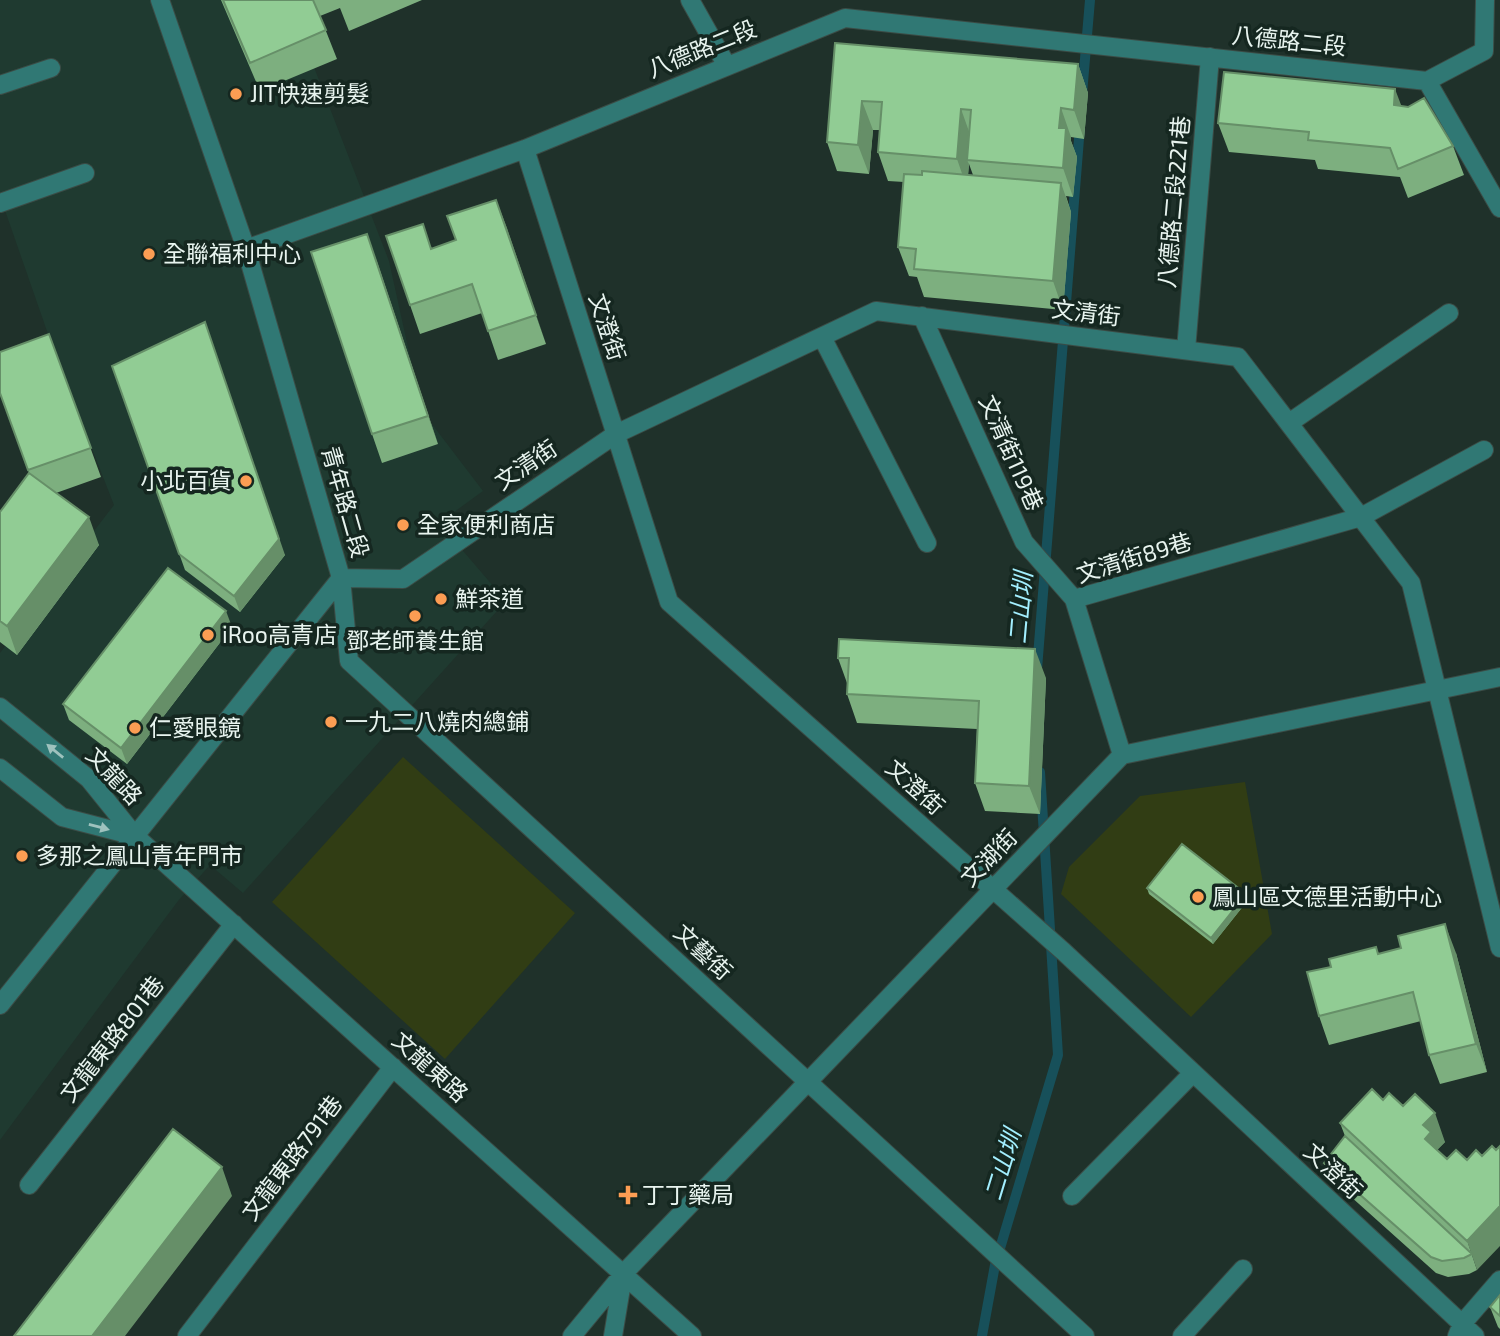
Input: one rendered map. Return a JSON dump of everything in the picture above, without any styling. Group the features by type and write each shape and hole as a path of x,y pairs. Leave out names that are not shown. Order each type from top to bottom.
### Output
{"street":[{"name":"青年路二段","path":"0,1004 341,578 246,249 160,0"},
{"path":"690,0 727,66"},
{"path":"1484,51 1485,0"},
{"name":"八德路二段","path":"246,249 525,149 845,18 1427,81"},
{"path":"1500,40 1427,81 1500,208"},
{"name":"八德路二段221巷","path":"1186,350 1210,57"},
{"path":"0,85 51,68"},
{"name":"文澄街","path":"525,149 670,601 1064,952 1465,1332"},
{"path":"0,203 85,173"},
{"name":"文清街","path":"341,578 403,579 616,434 876,311 1238,357 1411,583 1500,948"},
{"path":"1289,423 1449,313"},
{"name":"文清街119巷","path":"922,316 1024,542 1074,599"},
{"path":"822,337 927,543"},
{"name":"文清街89巷","path":"1122,755 1074,599 1361,517 1484,450"},
{"name":"文藝街","path":"341,578 349,661 1085,1336"},
{"path":"1122,755 1500,677"},
{"name":"文龍路","path":"0,707 89,779 135,836"},
{"name":"文湖街","path":"572,1336 624,1273 1122,755"},
{"name":"文龍路","path":"0,768 62,817 135,836"},
{"name":"文龍東路","path":"135,836 692,1336"},
{"name":"文龍東路801巷","path":"29,1185 234,925"},
{"name":"文龍東路791巷","path":"187,1336 393,1067"},
{"path":"1072,1196 1192,1073"},
{"path":"1182,1336 1243,1269"},
{"path":"613,1336 624,1273"},
{"path":"1465,1332 1500,1280"}],"shaded area":[{"path":"0,0 288,0 389,261 422,411 483,491 439,523 506,601 243,893 210,865 178,901 0,1140 0,653 114,505 56,357 0,196"}],"green space":[{"path":"403,757 575,913 445,1059 272,902"},
{"path":"1245,782 1272,934 1191,1017 1061,894 1069,867 1140,796"}],"building":[{"path":"223,0 313,0 326,30 250,63"},
{"path":"835,43 1078,64 1074,110 1061,108 1059,128 1066,128 1063,168 967,160 971,110 961,109 957,159 878,152 882,102 862,101 858,145 827,142"},
{"path":"1224,72 1395,89 1394,105 1408,107 1424,98 1453,146 1398,169 1390,148 1308,140 1309,132 1218,123"},
{"path":"922,171 1061,183 1053,281 914,269 916,249 898,247 904,174 922,175"},
{"path":"496,200 536,315 488,331 472,284 410,305 386,236 423,224 431,249 456,240 447,216"},
{"path":"367,234 428,416 372,434 311,252"},
{"path":"205,322 279,539 234,596 179,554 112,366"},
{"path":"49,334 91,448 28,470 0,393 0,352"},
{"path":"29,473 89,517 7,626 0,621 0,512"},
{"path":"168,568 226,611 121,748 63,704"},
{"path":"839,639 1035,649 1029,786 975,783 979,701 847,694 849,658 838,658"},
{"name":"鳳山區文德里活動中心","path":"1182,844 1246,894 1211,938 1147,888"},
{"path":"1445,924 1476,1044 1429,1055 1413,992 1319,1016 1307,972 1331,967 1329,959 1376,947 1378,954 1401,948 1398,936"},
{"path":"1372,1089 1383,1100 1389,1093 1403,1106 1415,1094 1435,1113 1423,1125 1431,1132 1425,1139 1447,1159 1456,1150 1467,1160 1476,1150 1482,1156 1492,1146 1496,1150 1500,1146 1500,1206 1467,1241 1340,1123"},
{"path":"173,1129 222,1167 92,1336 14,1336"},
{"path":"1345,1136 1472,1254 1442,1261 1431,1257 1324,1163"},
{"path":"1500,1295 1500,1316 1490,1307"}],"waterway":[{"name":"二山圳","path":"1082,94 1090,0"},
{"name":"二山圳","path":"1037,669 1080,126"},
{"name":"二山圳","path":"982,1336 995,1265 1058,1055 1040,772"}],"place":[{"name":"JIT快速剪髮","path":"236,94"},
{"name":"全聯福利中心","path":"149,254"},
{"name":"小北百貨","path":"246,481"},
{"name":"全家便利商店","path":"403,525"},
{"name":"鮮茶道","path":"441,599"},
{"name":"鄧老師養生館","path":"415,616"},
{"name":"iRoo高青店","path":"208,635"},
{"name":"一九二八燒肉總鋪","path":"331,722"},
{"name":"仁愛眼鏡","path":"135,728"},
{"name":"多那之鳳山青年門市","path":"22,856"},
{"name":"鳳山區文德里活動中心","path":"1198,897"},
{"name":"丁丁藥局","path":"628,1195"}]}
